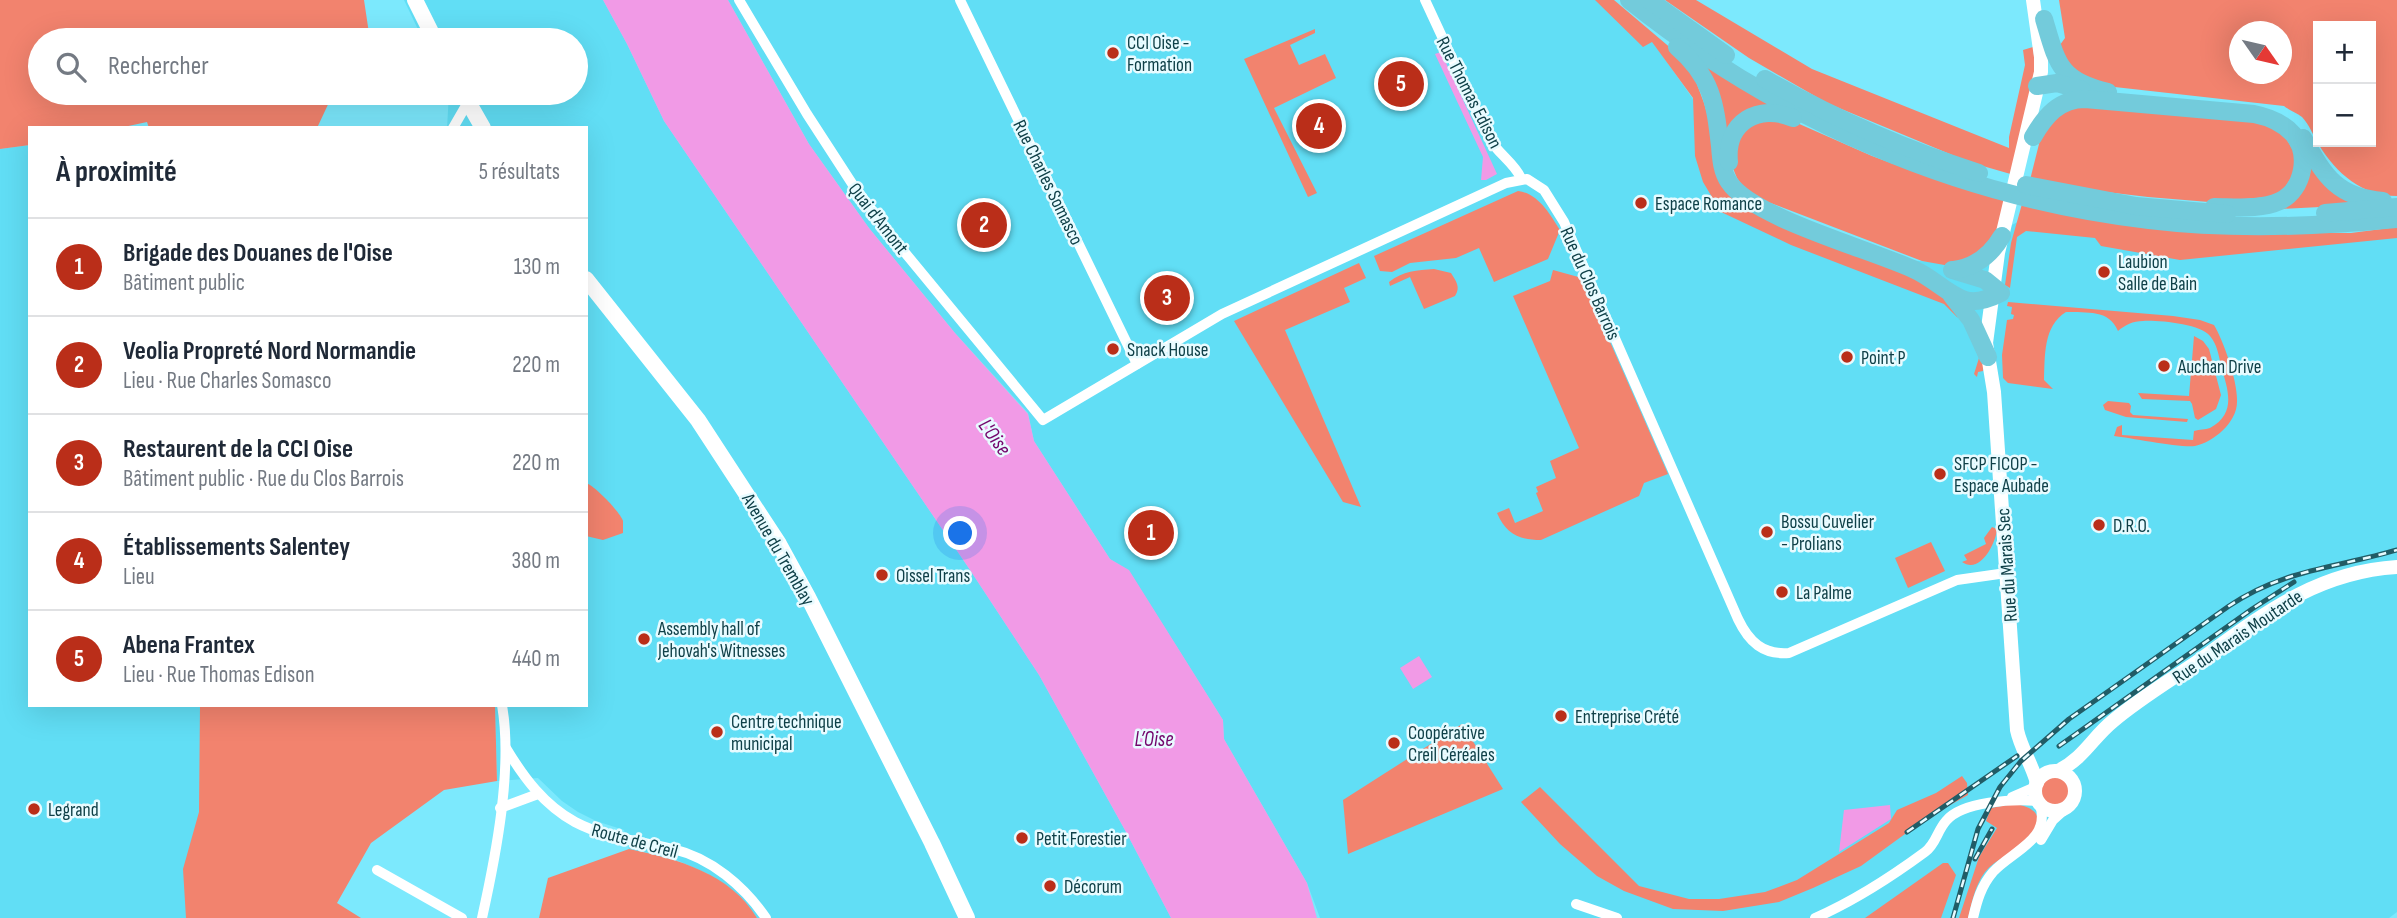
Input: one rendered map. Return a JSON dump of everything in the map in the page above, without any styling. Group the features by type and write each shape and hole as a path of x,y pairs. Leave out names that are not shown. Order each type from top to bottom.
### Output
{"highway":[{"path":"1628,0 1735,76 1817,121 1882,151"},
{"path":"1628,0 1691,59 1705,79 1714,104 1724,173 1740,195 1763,209 1916,270 1959,298 1971,301 1996,292"},
{"path":"1649,0 1732,59 1814,106 1988,181"},
{"path":"2044,19 2056,57 2067,76 2083,85 2111,93"},
{"path":"2040,96 2057,83 2086,91 2242,106 2270,113 2285,120 2298,131 2322,170 2342,190 2364,199 2397,205"},
{"path":"2040,96 2254,114 2280,124 2298,142 2302,157 2301,176 2294,189 2283,199 2255,206 2172,210"},
{"path":"2033,137 2051,111 2063,103 2078,99"},
{"path":"1996,292 1976,276 1912,261 1765,204 1749,195 1736,183 1730,170 1728,156 1731,139 1743,122 1754,115 1767,112 1785,115 1831,135 1882,151 2048,197 2148,220 2221,226 2314,226 2397,219"},
{"path":"2048,197 2229,214 2288,214 2397,205"},
{"path":"1952,270 1981,260 1993,250 2002,236"},
{"path":"1945,289 1971,320 1988,357"}],"main road":[{"path":"415,0 429,28"},
{"path":"469,105 482,126"},
{"name":"Avenue du Tremblay","path":"588,281 691,410 775,536 932,843 967,918"},
{"name":"Avenue du Tremblay","path":"932,843 976,918"}],"street":[{"name":"Quai d'Amont","path":"739,0 853,186 1043,420 1137,364"},
{"name":"Rue Charles Somasco","path":"960,0 1137,364"},
{"name":"Rue Thomas Edison","path":"1425,0 1490,140 1515,167 1521,178"},
{"path":"2032,0 2042,57 2040,96"},
{"path":"2040,96 2048,54 2041,0"},
{"name":"Rue du Marais Sec","path":"1994,393 1986,343 2040,96"},
{"name":"Rue du Marais Sec","path":"2037,794 2019,737 1994,393 1994,346 2002,236 2040,96"},
{"path":"454,126 462,105"},
{"path":"1137,364 1222,314 1521,178"},
{"name":"Rue du Clos Barrois","path":"1521,178 1531,180 1544,190 1561,214 1738,619 1757,646 1772,652 1790,653 1957,580 2007,573"},
{"name":"Rue du Marais Moutarde","path":"2057,771 2078,759 2116,719 2292,596 2336,578 2397,567"},
{"path":"482,918 493,869 506,748 507,733 502,707"},
{"path":"2006,861 2039,842 2053,820 2074,799 2074,784 2069,776 2036,757 2019,737"},
{"name":"Rue du Marais Moutarde","path":"2074,784 2078,770 2096,740"},
{"name":"Route de Creil","path":"506,748 538,794 567,817 601,833 671,848 698,859 736,884 766,918"},
{"path":"1973,918 1984,884 2036,836 2042,821 2037,794 2042,776 2057,771"},
{"path":"500,808 538,794"},
{"path":"1815,918 1871,888 1929,849 1944,823 1952,815 2003,800 2037,794"},
{"path":"2037,794 2051,811 2064,810"},
{"path":"377,870 462,918"},
{"path":"1576,904 1618,918"}],"shaded area":[{"path":"0,0 364,0 368,28 28,28 28,105 328,105 318,126 148,126 147,122 128,126 28,126 28,145 0,149"},
{"path":"404,0 603,0 664,121 1039,675 1171,918 757,918 743,900 708,874 670,857 629,849 624,830 578,812 538,778 497,781 495,707 588,707 588,126 447,126 448,105 588,105 588,28 417,28"},
{"path":"728,0 1606,0 1652,41 1693,99 1721,212 1824,255 1936,262 2026,218 2184,247 2397,233 2397,912 2389,918 1320,918 1307,883 1224,739 1223,720 1129,571 1110,559 1034,441 1028,413 955,333 869,228 809,144"},
{"path":"1595,0 1614,0 1673,50 1695,79 1730,193 1910,273 1960,309 1983,359 1983,371 1978,372 1977,377 1974,374 1979,358 1963,320 1944,304 1791,245 1721,212 1703,182 1695,156 1693,98 1652,42 1643,47"},
{"path":"1665,0 1696,0 1812,69 2009,148 2025,65 2023,50 2033,47 2036,73 2014,175 1969,162 1827,103 1749,58"},
{"path":"2059,0 2397,0 2397,196 2372,192 2351,181 2333,165 2320,147 2376,147 2376,21 2313,21 2313,134 2302,117 2284,106 2088,84 2057,49 2065,38"},
{"path":"1315,29 1315,33 1290,45 1299,65 1325,54 1336,78 1274,108 1317,193 1308,197 1244,59"},
{"path":"1702,63 1774,106 1726,141"},
{"path":"2067,106 2223,114 2280,127 2300,163 2280,196 2209,202 2056,186 2030,180 2043,128"},
{"path":"1788,119 1872,156 1929,177 2010,197 2001,228 1987,249 1950,266 1922,261 1768,202 1744,188 1737,178 1732,166 1732,146 1750,121"},
{"path":"28,145 28,707 216,707 226,918 0,918 0,149"},
{"path":"2307,162 2359,205 2279,209"},
{"path":"1518,191 1537,200 1560,230 1548,259 1494,282 1479,248 1456,258 1410,263 1392,272 1380,271 1374,256"},
{"path":"2022,204 2185,232 2351,233 2397,227 2397,238 2180,260 2101,246 2095,238 2026,231 2017,237 2010,288 2005,285 2011,243"},
{"path":"1359,263 1366,278 1344,288 1350,302 1285,330 1361,507 1343,502 1234,321"},
{"path":"1434,269 1451,273 1458,287 1455,296 1424,309 1410,277 1390,286 1389,282 1405,273"},
{"path":"1553,270 1582,278 1668,474 1644,483 1639,496 1541,540 1533,540 1509,531 1497,513 1509,508 1515,523 1543,511 1536,487 1556,478 1550,461 1579,448 1513,296 1550,281"},
{"path":"2008,302 2173,316 2214,325 2233,373 2237,402 2233,417 2217,436 2195,446 2114,436 2117,427 2122,425 2122,435 2193,440 2194,431 2210,428 2224,415 2228,392 2214,343 2210,336 2198,328 2179,324 2139,321 2118,331 2109,319 2103,316 2066,312 2053,325 2047,342 2044,380 2053,389 2008,383 2003,378 2002,355 2007,320 2013,319 2014,315 2011,314 2012,307 2007,306"},
{"path":"2194,336 2203,341 2209,349 2221,395 2216,409 2198,420 2190,401 2142,399 2138,393 2189,396"},
{"path":"2108,401 2129,403 2133,415 2188,419 2187,422 2126,417 2105,410 2103,405"},
{"path":"588,484 601,494 623,521 623,533 603,540 588,536"},
{"path":"1992,527 1997,529 1996,535 1986,556 1975,564 1962,562 1967,560 1964,555 1986,544 1984,538"},
{"path":"1931,542 1945,571 1908,588 1895,558"},
{"path":"200,707 495,707 497,781 444,790 371,843 337,903 361,918 186,918 183,869 199,812"},
{"path":"1462,724 1503,789 1348,854 1343,800"},
{"path":"1962,776 1967,783 1968,795 1927,818 1861,866 1779,902 1723,911 1673,909 1624,891 1597,876 1560,844 1521,802 1540,787 1639,886 1689,899 1719,899 1765,892 1797,880 1889,823 1897,810 1936,793"},
{"path":"2055,777 2065,781 2069,791 2065,801 2055,805 2045,801 2041,791 2045,781"},
{"path":"2013,804 2035,812 2038,823 2036,829 2020,847 1985,872 1976,888 1968,918 1959,918 1979,857 1997,828 1986,821 1991,808"},
{"path":"629,849 701,870 732,890 757,918 539,918 548,878"},
{"path":"1943,863 1948,863 1956,875 1941,918 1865,918"}],"water":[{"name":"L’Oise","path":"603,0 728,0 809,144 869,228 955,333 1028,414 1034,441 1110,559 1129,570 1223,720 1224,739 1307,883 1317,918 1171,918 1039,675 664,121"},
{"path":"1441,52 1497,174 1486,180 1481,180 1483,157 1435,54"},
{"path":"1419,656 1432,677 1413,689 1400,668"},
{"path":"1890,805 1891,819 1839,852 1844,810"}],"railway":[{"path":"1953,918 1978,829 2000,787 2021,761 2069,719 2250,594 2290,577 2397,550"},
{"path":"2059,746 2294,582"},
{"path":"1907,832 2017,756"},
{"path":"1975,859 1992,829"}],"place":[{"name":"CCI Oise - Formation","path":"1113,53"},
{"name":"Abena Frantex","path":"1401,84"},
{"name":"Établissements Salentey","path":"1319,126"},
{"name":"Espace Romance","path":"1641,203"},
{"name":"Veolia Propreté Nord Normandie","path":"984,225"},
{"name":"Laubion Salle de Bain","path":"2104,272"},
{"name":"Restaurent de la CCI Oise","path":"1167,298"},
{"name":"Snack House","path":"1113,349"},
{"name":"Point P","path":"1847,357"},
{"name":"Auchan Drive","path":"2164,366"},
{"name":"SFCP FICOP - Espace Aubade","path":"1940,474"},
{"name":"D.R.O.","path":"2099,525"},
{"name":"Bossu Cuvelier - Prolians","path":"1767,532"},
{"name":"Brigade des Douanes de l'Oise","path":"1151,533"},
{"name":"Oissel Trans","path":"882,575"},
{"name":"La Palme","path":"1782,592"},
{"name":"Assembly hall of Jehovah's Witnesses","path":"644,639"},
{"name":"Entreprise Crété","path":"1561,716"},
{"name":"Centre technique municipal","path":"717,732"},
{"name":"Coopérative Creil Céréales","path":"1394,743"},
{"name":"Legrand","path":"34,809"},
{"name":"Petit Forestier","path":"1022,838"},
{"name":"Décorum","path":"1050,886"}],"water label":[{"name":"L'Oise","path":"995,437"}]}
